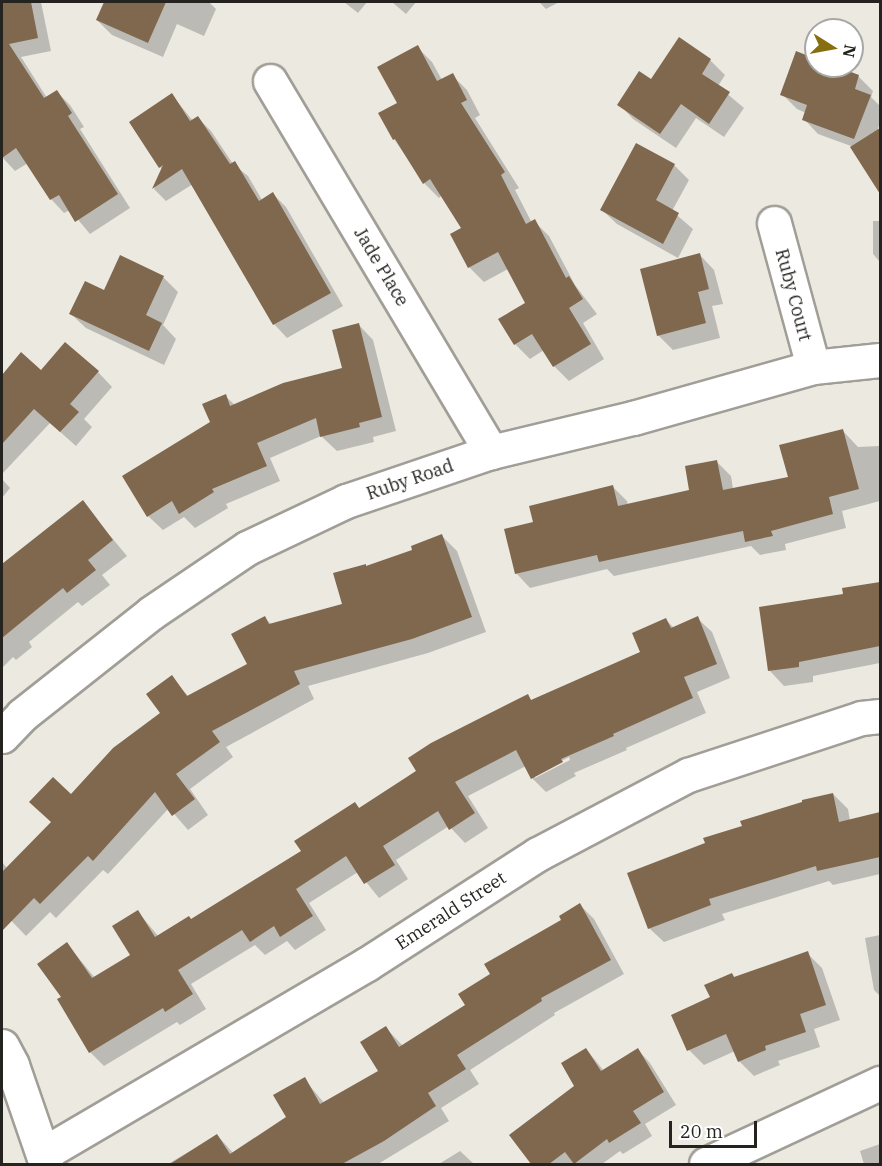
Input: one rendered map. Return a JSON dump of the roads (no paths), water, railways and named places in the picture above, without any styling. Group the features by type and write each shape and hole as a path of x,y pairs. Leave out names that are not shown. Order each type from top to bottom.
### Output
{"street":[{"name":"Jade Place","path":"270,81 492,452"},
{"name":"Ruby Court","path":"774,223 813,367"},
{"name":"Ruby Road","path":"2,736 22,715 151,613 247,548 346,501 492,452 633,418 813,367 880,360"},
{"name":"Emerald Street","path":"45,1159 368,964 538,854 688,775 861,718 880,716"},
{"path":"2,1046 12,1065 45,1159"},
{"path":"706,1164 880,1083"}]}
